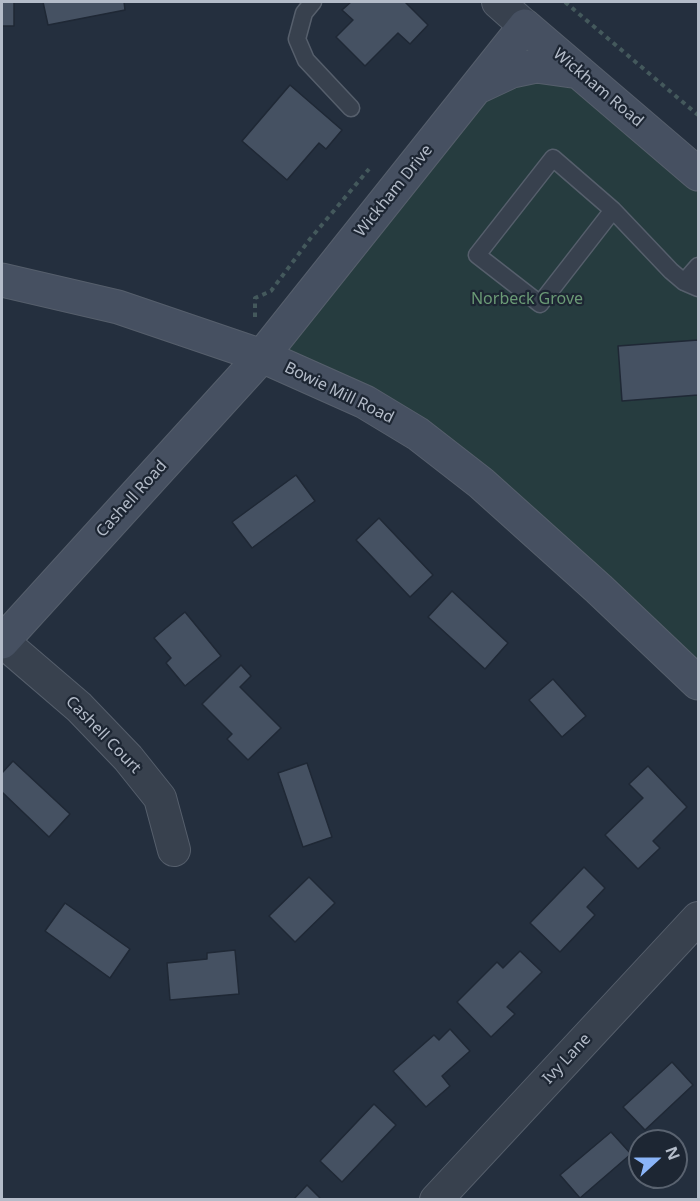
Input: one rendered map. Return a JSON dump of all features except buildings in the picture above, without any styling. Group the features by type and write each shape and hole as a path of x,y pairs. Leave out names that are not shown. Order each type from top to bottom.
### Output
{"street":[{"name":"Wickham Road","path":"498,2 699,174"},
{"name":"Wickham Drive","path":"262,356 525,26"},
{"path":"476,88 512,71 536,66 579,72"},
{"name":"Bowie Mill Road","path":"2,280 118,307 262,356 365,402 418,434 481,483 699,683"},
{"name":"Cashell Road","path":"2,642 262,356"},
{"name":"Cashell Court","path":"2,642 79,707 128,758 159,798 174,850"},
{"name":"Ivy Lane","path":"436,1200 699,918"}],"lane":[{"path":"312,2 304,13 297,39 306,60 351,108"},
{"path":"614,210 540,304 477,255 553,158 614,210 671,271 691,285 699,266"}],"path":[{"path":"565,2 699,115"}],"green space":[{"name":"Norbeck Grove","path":"525,26 698,174 698,683 481,483 262,356"}]}
